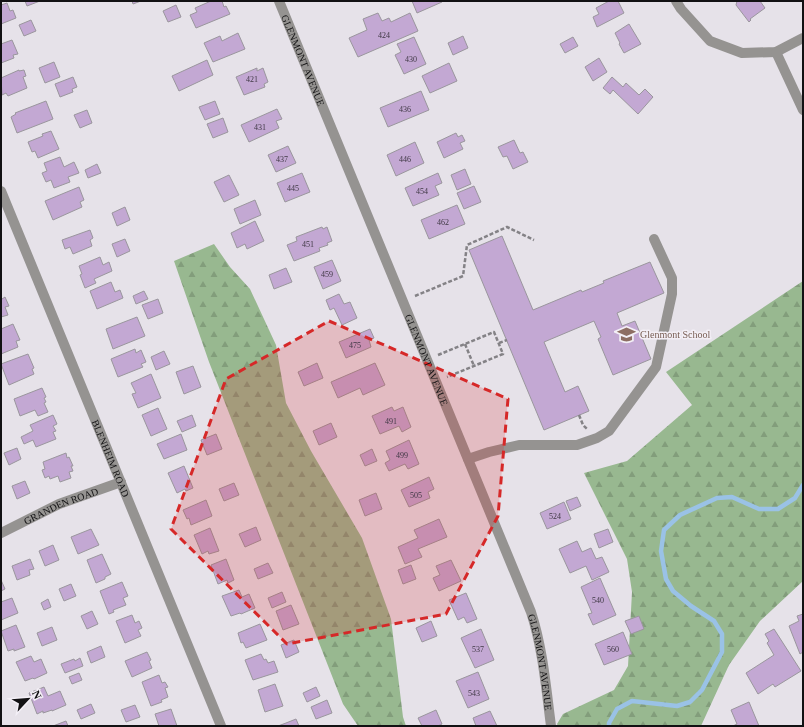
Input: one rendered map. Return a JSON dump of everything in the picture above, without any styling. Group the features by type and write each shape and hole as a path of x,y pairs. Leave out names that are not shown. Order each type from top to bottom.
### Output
{"street":[{"name":"GLENMONT AVENUE","path":"279,1 531,612 538,635 551,726"},
{"path":"676,1 681,9 710,41 742,53 776,52 803,38"},
{"path":"776,52 803,110"},
{"name":"BLENHEIM ROAD","path":"1,191 222,726"},
{"path":"468,459 519,445 577,444 597,438 609,431 656,367 672,294 672,278 654,239"},
{"name":"GRANDEN ROAD","path":"1,533 59,504 121,482"}],"path":[{"path":"415,296 463,276 467,245 508,227 534,240"},
{"path":"427,360 494,332 499,343 503,354 436,382"},
{"path":"499,343 507,340"},
{"path":"465,344 474,366"}],"highlighted area":[{"path":"329,321 508,399 498,516 446,614 287,644 171,529 226,379"}],"green space":[{"path":"214,244 230,267 250,289 276,345 286,403 311,451 362,538 391,619 403,717 406,726 358,726 343,704 209,362 174,261"},
{"path":"803,281 803,581 760,621 729,665 701,726 558,726 557,724 563,714 614,690 628,666 632,592 627,559 584,473 627,461 692,405 666,372"}],"building":[{"path":"25,1 40,1 27,6"},
{"path":"132,1 141,1 133,4"},
{"path":"211,1 222,1 224,7 226,6 230,14 196,28 190,15 197,12 195,8"},
{"path":"412,1 442,1 442,2 417,13"},
{"path":"609,1 618,1 624,13 597,27 593,17 599,14 596,8"},
{"path":"737,1 760,1 765,8 750,19 751,20 749,22 736,5"},
{"path":"7,3 10,11 13,10 16,18 1,24 1,5"},
{"path":"176,5 181,17 168,22 163,11"},
{"path":"378,13 382,21 389,18 391,22 410,13 418,31 358,57 349,38 367,30 363,19"},
{"path":"31,20 36,31 24,36 19,25"},
{"path":"629,24 641,44 624,53 615,33"},
{"path":"238,33 245,49 213,62 204,43 220,36 222,41"},
{"path":"463,36 468,48 453,55 448,43"},
{"path":"414,37 426,64 404,74 395,55 401,52 397,44"},
{"path":"573,37 578,46 565,53 560,44"},
{"path":"12,40 18,54 13,55 14,58 1,63 1,44"},
{"path":"599,58 607,72 593,81 585,67"},
{"path":"207,60 213,75 179,91 172,76"},
{"path":"54,62 60,77 45,83 39,68"},
{"path":"449,63 457,81 430,93 422,76"},
{"path":"257,68 257,71 263,68 268,82 264,84 265,87 244,95 236,77"},
{"path":"19,70 24,70 26,76 23,77 27,88 8,96 6,93 2,95 1,78"},
{"path":"73,77 77,87 72,89 73,92 60,97 55,84"},
{"path":"612,77 623,87 626,83 639,95 645,89 653,97 638,114 613,90 610,94 603,88"},
{"path":"421,91 429,110 388,127 380,108"},
{"path":"46,101 53,119 17,133 11,117 16,114 15,113"},
{"path":"215,101 220,114 205,120 199,107"},
{"path":"277,109 282,119 276,121 279,128 249,142 241,125"},
{"path":"87,110 92,123 80,128 74,115"},
{"path":"223,118 228,132 213,138 207,124"},
{"path":"51,131 59,149 38,158 35,151 32,152 28,142"},
{"path":"456,133 458,137 462,135 465,141 460,143 463,149 444,158 437,142"},
{"path":"514,140 520,153 523,152 528,162 513,169 507,156 503,157 498,147"},
{"path":"415,142 424,163 396,176 387,155"},
{"path":"288,146 296,163 276,172 268,155"},
{"path":"60,157 64,167 74,162 79,173 68,177 70,182 54,188 51,180 46,182 42,173 47,171 44,163"},
{"path":"97,164 101,173 88,178 85,170"},
{"path":"465,169 471,184 457,190 451,175"},
{"path":"302,173 310,192 285,202 277,183"},
{"path":"438,173 442,183 435,186 439,195 413,206 405,188"},
{"path":"229,175 239,195 224,202 214,182"},
{"path":"474,186 481,202 464,209 457,193"},
{"path":"79,187 84,200 80,202 82,207 53,220 45,201"},
{"path":"255,200 261,215 240,224 234,209"},
{"path":"457,205 465,224 429,239 421,220"},
{"path":"125,207 130,220 117,226 112,213"},
{"path":"255,221 264,241 247,249 245,244 237,248 231,233"},
{"path":"322,227 323,229 327,227 332,241 327,243 328,245 319,248 320,251 294,261 287,245 297,241 296,237"},
{"path":"90,230 93,238 90,240 92,246 73,254 70,247 65,249 62,240"},
{"path":"502,236 533,310 581,290 582,292 604,283 603,281 650,262 664,293 617,313 622,326 635,321 651,359 613,375 598,339 601,337 594,321 544,342 565,392 578,386 589,411 544,430 469,250"},
{"path":"125,239 130,251 117,257 112,244"},
{"path":"100,257 103,265 109,262 112,271 94,279 96,283 85,288 80,275 82,274 79,266"},
{"path":"332,260 341,281 323,289 314,267"},
{"path":"286,268 292,282 274,289 269,275"},
{"path":"111,282 115,292 120,290 123,298 97,309 90,291"},
{"path":"144,291 148,299 136,304 133,296"},
{"path":"339,294 344,304 350,302 357,318 342,325 334,308 330,310 326,300"},
{"path":"1,297 2,299 5,297 9,306 5,307 8,315 1,317"},
{"path":"158,299 163,313 148,319 142,305"},
{"path":"137,317 145,336 113,349 106,329"},
{"path":"13,324 20,340 16,341 18,347 1,354 1,329"},
{"path":"370,329 374,338 369,340 371,347 346,358 339,342"},
{"path":"135,349 136,353 141,350 146,362 141,364 143,367 118,377 111,359"},
{"path":"164,351 170,364 156,370 151,357"},
{"path":"28,354 34,368 32,369 34,374 9,385 1,364"},
{"path":"317,363 323,378 304,386 298,372"},
{"path":"375,363 385,385 363,395 360,388 338,398 331,382"},
{"path":"193,366 201,387 184,394 176,372"},
{"path":"151,374 161,398 138,408 132,394 136,393 131,383"},
{"path":"42,388 46,397 44,398 46,402 44,403 48,412 38,416 35,410 20,416 14,399"},
{"path":"392,407 394,411 403,407 411,427 402,432 399,426 380,434 372,416"},
{"path":"158,408 167,429 151,436 142,415"},
{"path":"53,415 57,424 53,426 56,431 53,432 56,439 36,447 33,440 24,444 21,437 33,431 30,425"},
{"path":"192,415 196,426 182,432 177,421"},
{"path":"331,423 337,437 319,445 313,431"},
{"path":"181,434 187,450 164,459 157,444"},
{"path":"216,434 222,449 207,455 201,440"},
{"path":"409,440 419,464 408,469 405,464 389,471 385,463 390,460 386,451"},
{"path":"17,448 21,459 9,465 4,453"},
{"path":"372,449 377,461 365,466 360,455"},
{"path":"66,453 67,458 69,457 73,466 71,466 73,471 69,472 71,478 60,482 58,476 50,479 49,476 45,478 42,470 45,469 43,462"},
{"path":"184,466 193,488 186,491 185,489 177,493 168,473"},
{"path":"429,477 434,489 428,492 430,498 409,507 401,490"},
{"path":"25,481 30,493 17,499 12,486"},
{"path":"234,483 239,495 224,501 219,489"},
{"path":"376,493 382,509 365,516 359,500"},
{"path":"577,497 581,506 570,511 566,501"},
{"path":"206,500 212,516 191,525 189,518 187,519 183,510"},
{"path":"564,502 571,519 547,529 540,513"},
{"path":"439,519 447,537 418,549 422,557 405,564 398,547 418,538 414,530"},
{"path":"256,527 261,540 245,547 239,534"},
{"path":"210,528 219,551 209,554 208,551 202,554 194,535"},
{"path":"91,529 99,545 78,554 71,537"},
{"path":"608,529 613,542 599,548 594,534"},
{"path":"577,541 582,552 591,548 596,559 602,557 609,572 592,580 586,566 570,573 559,549"},
{"path":"53,545 59,560 45,566 39,551"},
{"path":"102,554 111,574 105,577 105,579 96,583 87,560"},
{"path":"30,559 34,569 29,570 30,575 17,580 12,566"},
{"path":"226,559 234,580 228,583 227,580 218,584 211,565"},
{"path":"451,560 461,581 439,591 433,578 440,575 436,566"},
{"path":"268,563 273,573 258,579 254,569"},
{"path":"411,565 416,579 403,584 398,570"},
{"path":"600,578 616,615 593,625 588,614 592,613 581,587"},
{"path":"1,580 5,589 1,591"},
{"path":"122,582 128,596 123,598 126,605 113,610 114,612 109,614 100,591"},
{"path":"71,584 76,596 64,601 59,589"},
{"path":"239,590 242,597 249,594 255,608 241,614 231,616 222,596"},
{"path":"282,592 286,602 272,608 268,598"},
{"path":"466,593 477,619 467,623 464,617 458,620 449,600"},
{"path":"12,598 18,613 1,620 1,602"},
{"path":"48,599 51,607 44,610 41,603"},
{"path":"291,605 299,624 283,630 276,611"},
{"path":"92,611 98,624 87,629 81,616"},
{"path":"803,614 803,652 800,654 789,626 799,621 797,616"},
{"path":"132,615 135,623 139,621 142,628 138,630 141,636 125,643 116,621"},
{"path":"639,616 644,629 631,634 625,621"},
{"path":"431,621 437,636 422,642 416,628"},
{"path":"260,624 267,640 246,648 243,642 241,643 238,633"},
{"path":"16,625 25,647 14,651 14,649 8,651 1,631"},
{"path":"52,627 57,640 42,646 37,633"},
{"path":"481,629 494,660 475,668 461,638"},
{"path":"774,629 801,671 775,687 773,684 758,694 746,673 774,655 767,643 769,641 765,634"},
{"path":"623,632 632,654 604,665 595,644"},
{"path":"294,640 299,652 286,658 281,645"},
{"path":"101,646 105,657 91,663 87,652"},
{"path":"147,652 151,660 149,661 152,668 132,677 125,661"},
{"path":"261,654 264,660 266,659 268,663 274,661 278,672 253,680 245,660"},
{"path":"31,656 34,662 41,659 47,673 25,681 16,662"},
{"path":"80,658 83,666 65,673 61,664 74,659 75,661"},
{"path":"478,672 489,699 468,708 456,681"},
{"path":"79,673 82,680 72,684 69,677"},
{"path":"159,675 162,683 165,682 168,687 165,688 168,697 161,700 162,702 151,706 142,682"},
{"path":"275,684 283,706 265,712 258,690"},
{"path":"44,687 48,696 60,691 66,705 52,711 43,713 43,711 37,714 29,693"},
{"path":"316,687 320,696 307,702 303,693"},
{"path":"327,700 332,713 316,719 311,707"},
{"path":"749,702 759,726 733,726 737,724 731,710"},
{"path":"91,704 95,713 81,719 77,710"},
{"path":"135,705 140,717 126,722 121,710"},
{"path":"171,709 177,726 159,726 155,714"},
{"path":"436,710 442,724 438,726 422,726 418,718"},
{"path":"490,711 497,726 476,726 473,718"},
{"path":"296,719 299,726 278,726 286,723"},
{"path":"66,721 68,726 53,726"}],"waterway":[{"path":"609,726 609,723 617,709 632,701 677,706 690,702 702,690 722,652 722,634 714,621 691,606 673,591 666,579 661,551 664,530 680,515 717,498 732,497 759,509 778,509 795,498 803,485"}],"place":[{"name":"Glenmont School","path":"627,334"}]}
